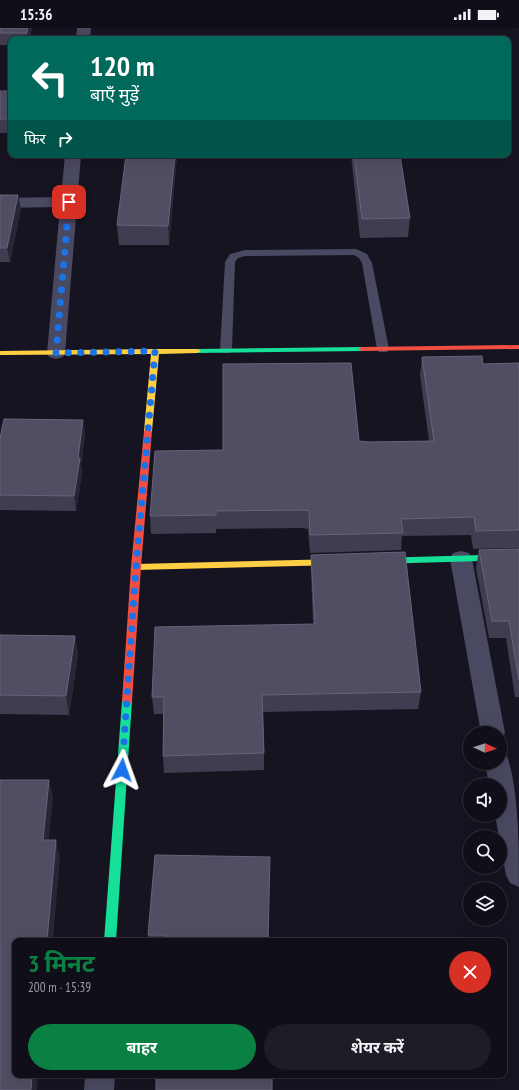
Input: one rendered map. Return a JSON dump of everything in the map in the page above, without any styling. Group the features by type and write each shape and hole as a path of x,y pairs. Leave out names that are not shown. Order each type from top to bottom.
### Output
{"street":[{"path":"56,353 73,158"},
{"path":"0,203 69,202"},
{"path":"0,353 519,347"},
{"path":"110,938 136,567 155,351"},
{"path":"366,561 519,557"},
{"path":"461,558 492,726"},
{"path":"136,567 350,561"},
{"path":"499,770 519,875"},
{"path":"99,1090 100,1078"}],"lane":[{"path":"226,350 230,262 234,256 245,253 356,252 363,256 367,263 383,349"}],"building":[{"path":"0,28 28,28 27,33 0,33"},
{"path":"0,91 8,91 8,119 0,119"},
{"path":"126,158 175,158 168,226 117,225"},
{"path":"354,158 400,158 410,218 362,219"},
{"path":"0,195 18,195 7,248 0,248"},
{"path":"482,356 483,364 519,363 519,530 476,531 474,517 401,519 403,533 310,535 309,511 303,510 216,511 216,515 150,516 155,451 223,450 223,364 351,363 359,441 434,441 422,357"},
{"path":"4,419 83,420 78,458 80,458 74,496 0,495 0,438"},
{"path":"519,549 519,680 509,621 492,621 479,550"},
{"path":"405,552 421,692 262,695 264,753 163,756 164,697 152,697 155,627 315,624 311,555"},
{"path":"0,635 75,636 66,696 0,695"},
{"path":"0,780 49,780 43,840 56,840 47,938 12,938 12,1078 32,1078 31,1090 0,1090"},
{"path":"155,855 270,857 268,938 166,938 166,935 148,935"},
{"path":"156,1078 272,1078 272,1090 156,1090"}],"traffic: fast":[{"path":"197,351 362,349"},
{"path":"376,561 519,557"},
{"path":"110,938 127,701"}],"traffic: slow":[{"path":"148,431 155,351"},
{"path":"0,353 197,351"},
{"path":"136,567 341,562"}],"traffic: jam":[{"path":"362,349 519,347"},
{"path":"127,701 136,567 148,431"}],"route":[{"path":"69,202 56,353 155,351 136,567 122,770"}]}
